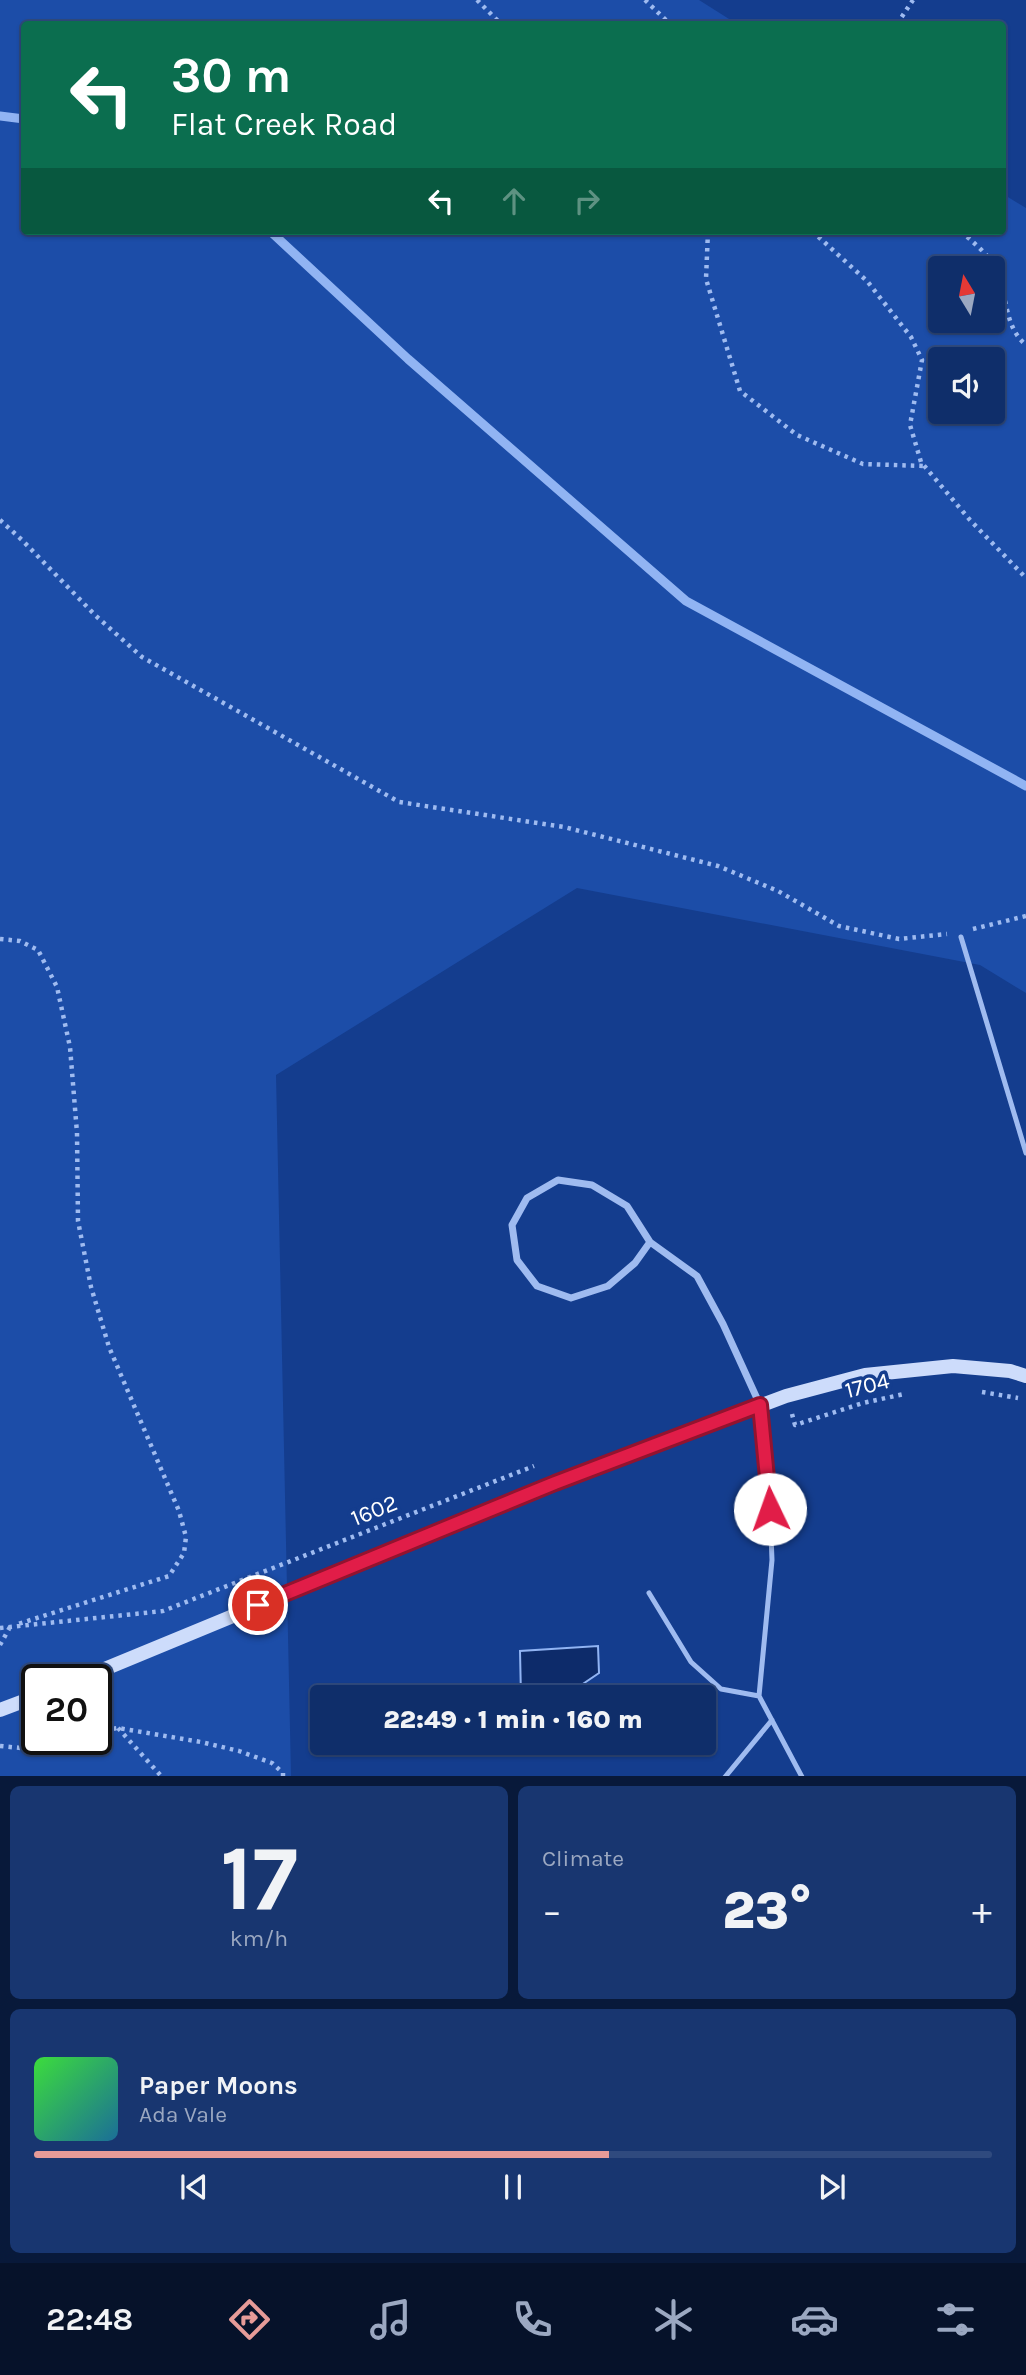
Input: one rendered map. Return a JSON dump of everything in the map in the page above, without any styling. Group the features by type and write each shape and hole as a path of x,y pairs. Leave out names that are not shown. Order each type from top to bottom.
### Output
{"street":[{"path":"650,1242 635,1263 608,1286 571,1298 537,1286 517,1260 512,1225 527,1198 558,1180 592,1185 625,1204 650,1242 697,1276 723,1324 760,1405"},
{"path":"112,1666 555,1483 786,1396 865,1375 953,1366 1010,1371 1026,1376"},
{"path":"0,1710 21,1702"}],"lane":[{"path":"962,934 1026,1153"},
{"path":"760,1405 769,1484 772,1560 759,1696 803,1776"},
{"path":"649,1593 691,1662 721,1689 759,1696"},
{"path":"725,1776 772,1720"}],"path":[{"path":"477,0 498,21"},
{"path":"645,0 667,21"},
{"path":"899,21 913,0"},
{"path":"708,235 706,279 740,391 797,435 863,464 925,466"},
{"path":"816,235 867,281 911,337 922,360 910,425 921,462 970,520 1026,578"},
{"path":"965,235 994,265 1004,291 1006,313 1026,345"},
{"path":"0,520 96,616 142,657 399,802 564,827 718,866 778,891 839,926 899,939 952,934"},
{"path":"962,934 1026,916"},
{"path":"0,939 20,941 38,950 57,986 70,1047 77,1133 78,1221 91,1287 109,1347 179,1510 186,1537 184,1553 169,1576 9,1627 0,1644"},
{"path":"972,1391 1026,1399"},
{"name":"1704","path":"786,1396 795,1424 863,1403 913,1392"},
{"name":"1602","path":"0,1628 163,1611 544,1462"},
{"path":"118,1728 162,1776"},
{"path":"112,1729 201,1742 239,1751 272,1763 283,1776"},
{"path":"0,1746 21,1748"}],"shaded area":[{"path":"0,0 699,0 732,21 21,21 21,235 1006,235 1006,196 1026,208 1026,993 980,965 577,888 276,1075 291,1776 0,1776"},
{"path":"598,1646 599,1673 581,1685 521,1685 520,1651"}],"waterway":[{"path":"0,116 21,119"},
{"path":"274,235 408,359 686,601 1026,786"}],"route":[{"path":"258,1605 555,1483 760,1405 770,1509"}]}
